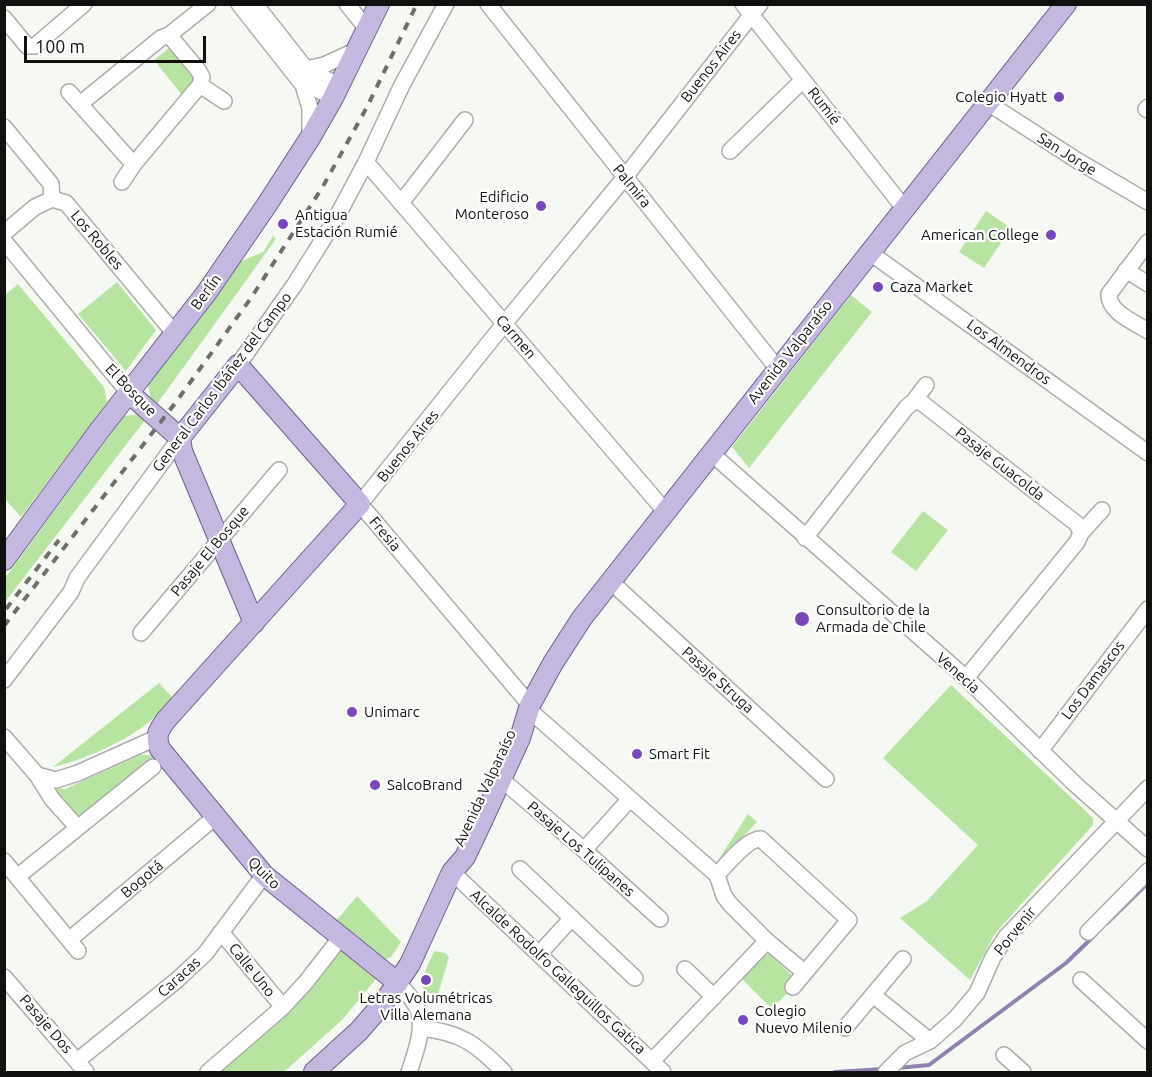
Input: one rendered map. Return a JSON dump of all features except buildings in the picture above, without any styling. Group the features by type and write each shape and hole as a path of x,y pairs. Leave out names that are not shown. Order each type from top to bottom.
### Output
{"main road":[{"name":"Berlín","path":"4,560 207,292 310,138 336,92 379,4"},
{"name":"Avenida Valparaíso","path":"314,1072 359,1031 398,983 419,948 452,872 454,856 471,814 512,728 529,707 576,626 1066,4"},
{"name":"General Carlos Ibáñez del Campo","path":"180,438 238,365"},
{"name":"Fresia","path":"238,365 360,504"},
{"name":"El Bosque","path":"129,393 180,438"},
{"path":"180,438 182,451 254,623"},
{"name":"Buenos Aires","path":"156,738 166,720 360,504"},
{"name":"Avenida Valparaíso","path":"452,872 465,857 520,738 529,707"},
{"name":"Quito","path":"156,738 160,749 264,875 398,983"}],"street":[{"path":"4,18 27,46 35,46 84,4"},
{"path":"80,104 161,38 169,36 208,4"},
{"path":"239,4 303,85 310,108 310,138"},
{"path":"255,4 306,69 336,92"},
{"path":"347,4 367,29"},
{"name":"General Carlos Ibáñez del Campo","path":"238,365 334,222 366,162 402,85 446,4"},
{"name":"Palmira","path":"488,4 777,368"},
{"name":"Buenos Aires","path":"360,504 625,177 752,8"},
{"name":"Rumié","path":"752,8 803,81 904,208"},
{"path":"122,182 134,164 200,85 202,77 198,70 169,36"},
{"path":"306,69 324,65 357,50"},
{"path":"303,85 306,69"},
{"path":"730,151 803,81"},
{"path":"200,85 224,101"},
{"path":"303,85 336,92"},
{"path":"69,92 134,164"},
{"name":"San Jorge","path":"988,103 1078,161 1148,202"},
{"path":"401,203 465,120"},
{"path":"4,127 51,184 52,199 35,207 4,233"},
{"name":"Carmen","path":"366,162 665,512"},
{"name":"Los Robles","path":"52,199 66,203 175,334"},
{"name":"El Bosque","path":"4,241 129,393"},
{"path":"1148,242 1109,294 1108,301 1112,308 1148,331"},
{"name":"Los Almendros","path":"869,252 1148,453"},
{"path":"1126,270 1148,284"},
{"path":"805,538 926,385"},
{"name":"Pasaje Guacolda","path":"914,401 922,403 1077,524 1081,533"},
{"name":"General Carlos Ibáñez del Campo","path":"4,680 71,592 77,578 180,438"},
{"name":"Venecia","path":"711,453 966,678 1040,750 1148,849"},
{"name":"Pasaje El Bosque","path":"141,633 279,470"},
{"name":"Fresia","path":"360,504 529,707 629,800 717,875"},
{"path":"966,678 1077,542 1081,533 1102,510"},
{"name":"Pasaje Struga","path":"610,581 826,779"},
{"name":"Los Damascos","path":"1040,750 1148,609"},
{"path":"4,737 77,827"},
{"path":"37,775 56,780 67,777 156,738"},
{"path":"4,861 17,877 153,767"},
{"name":"Pasaje Los Tulipanes","path":"501,779 660,919"},
{"name":"Porvenir","path":"890,1067 905,1053 930,1041 955,1019 977,993 993,957 1006,937 1148,788"},
{"path":"584,850 629,800"},
{"name":"Bogotá","path":"17,877 73,946 215,817"},
{"path":"793,987 849,920 761,839 757,838 750,842 717,875 724,896 767,940 804,972"},
{"path":"520,869 635,978"},
{"path":"1088,932 1148,871"},
{"name":"Alcalde Rodolfo Galleguillos Gatica","path":"452,872 663,1072"},
{"name":"Caracas","path":"82,1067 205,954 264,875"},
{"path":"539,954 572,918"},
{"name":"Calle Uno","path":"221,932 283,1007"},
{"path":"208,1072 283,1007 341,937"},
{"path":"652,1061 767,940"},
{"path":"845,1028 903,959"},
{"path":"685,969 714,997"},
{"name":"Pasaje Dos","path":"4,977 82,1067"},
{"path":"1081,980 1148,1041"},
{"path":"398,983 419,1011 420,1028 409,1072"},
{"path":"873,995 930,1041"},
{"path":"420,1028 438,1030 465,1039 484,1052 504,1072"},
{"path":"1004,1055 1023,1072"}],"green space":[{"path":"169,48 194,79 182,95 154,60"},
{"path":"986,211 1011,228 984,268 959,252"},
{"path":"273,236 276,239 157,404 151,400 148,385 239,262 263,252"},
{"path":"117,282 156,330 126,371 78,314"},
{"path":"18,284 104,387 107,402 21,517 4,498 5,295"},
{"path":"851,295 872,312 749,468 732,447"},
{"path":"139,414 146,419 5,602 5,578 124,416"},
{"path":"923,511 948,530 916,571 891,552"},
{"path":"159,683 173,698 141,728 104,749 53,767"},
{"path":"951,685 1093,818 1093,825 998,930 970,980 900,918 927,901 978,845 883,758"},
{"path":"141,755 150,755 156,761 80,822 51,788 65,789"},
{"path":"748,814 757,822 720,862 717,862"},
{"path":"357,896 401,942 391,957 386,959 336,921"},
{"path":"341,950 376,979 342,1020 284,1072 218,1072 295,1006"},
{"path":"434,951 445,953 449,957 436,1001 432,1002 420,983"},
{"path":"769,954 796,979 791,989 772,1009 742,979 765,955"}],"waterway":[{"path":"1107,923 1148,883"},
{"path":"897,1068 929,1065 1066,963 1096,934"},
{"path":"835,1072 883,1069"}],"railway":[{"path":"4,626 176,402 251,298 322,188 367,107 417,4"},
{"path":"6,609 59,540"}],"place":[{"name":"Colegio Hyatt","path":"1059,97"},
{"name":"Edificio Monteroso","path":"541,206"},
{"name":"Antigua Estación Rumié","path":"283,224"},
{"name":"American College","path":"1051,235"},
{"name":"Caza Market","path":"878,287"},
{"name":"Consultorio de la Armada de Chile","path":"802,619"},
{"name":"Unimarc","path":"352,712"},
{"name":"Smart Fit","path":"637,754"},
{"name":"SalcoBrand","path":"375,785"},
{"name":"Letras Volumétricas Villa Alemana","path":"426,980"},
{"name":"Colegio Nuevo Milenio","path":"743,1020"}]}
